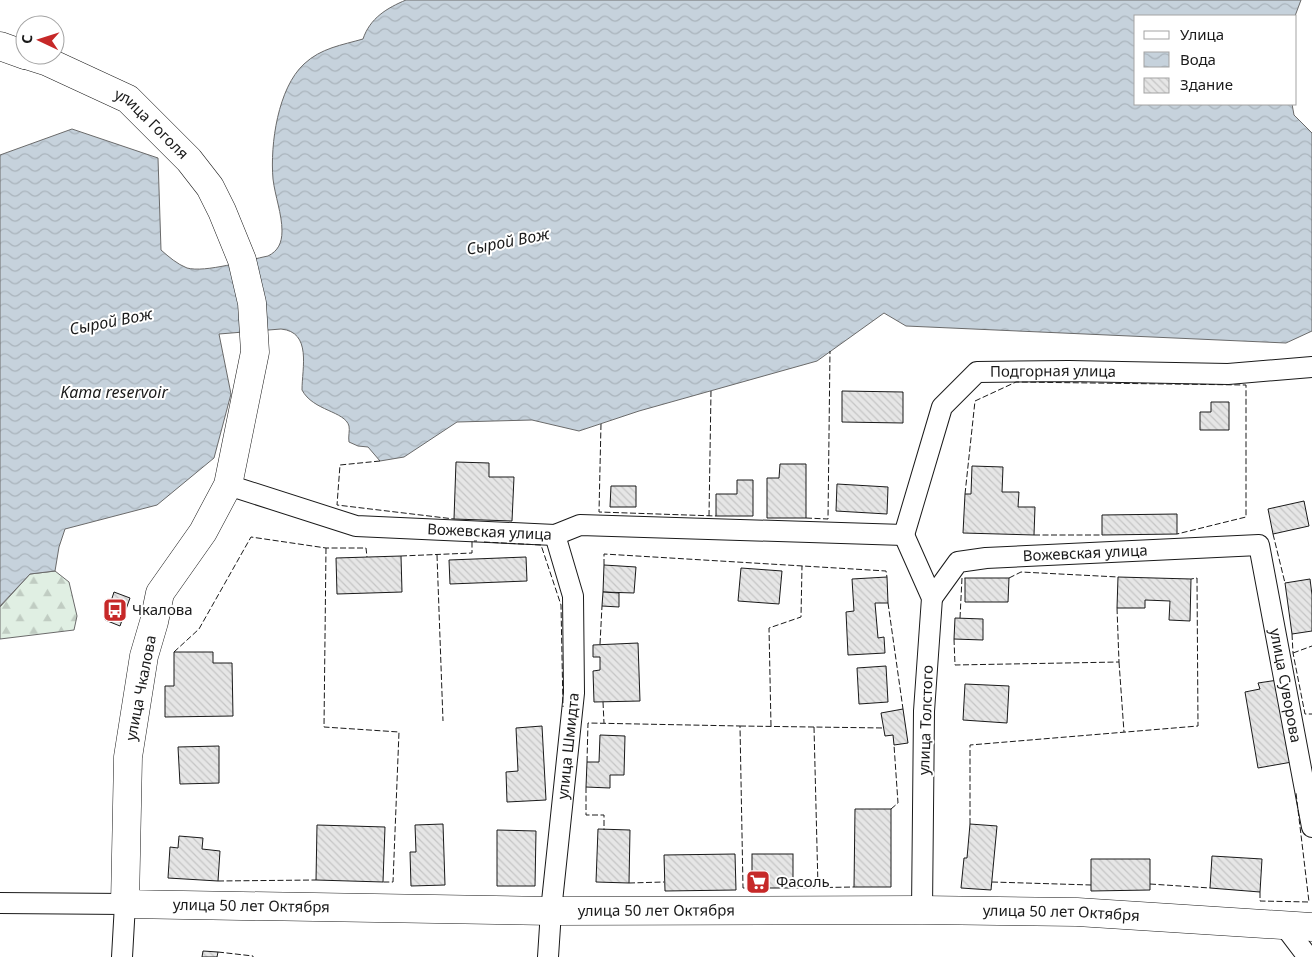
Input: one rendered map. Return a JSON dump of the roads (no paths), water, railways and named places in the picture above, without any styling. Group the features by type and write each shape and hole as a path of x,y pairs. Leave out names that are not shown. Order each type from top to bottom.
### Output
{"main road":[{"name":"улица Гоголя","path":"0,46 15,51"},
{"name":"улица Гоголя","path":"54,65 128,99 189,160 210,187 222,211 248,281 252,303 255,352"},
{"name":"улица Чкалова","path":"125,904 128,757 144,656 160,593 203,532 228,485 255,352"},
{"name":"улица 50 лет Октября","path":"125,904 551,911 922,910 1077,912 1312,927"}],"street":[{"name":"Подгорная улица","path":"904,536 942,407 977,372 1068,371 1228,374 1312,367"},
{"name":"Вожевская улица","path":"228,485 356,526 555,535 580,525 904,536"},
{"name":"улица Шмидта","path":"548,957 551,911 574,693 573,596 555,535"},
{"name":"улица Толстого","path":"904,536 932,598 924,711 922,910"},
{"name":"Вожевская улица","path":"932,598 958,562 986,558 1259,545"},
{"name":"улица Суворова","path":"1259,545 1312,827"},
{"name":"улица 50 лет Октября","path":"0,903 125,904"},
{"name":"улица Чкалова","path":"122,957 125,904"},
{"path":"1283,924 1308,957"}],"water":[{"path":"406,0 1301,0 1295,15 1134,15 1134,105 1292,105 1294,115 1312,133 1312,331 1286,343 906,326 884,313 817,361 639,411 579,431 532,420 457,422 404,457 380,461 368,447 358,446 349,442 349,426 342,417 313,402 302,390 303,352 297,337 291,332 281,329 219,334 231,394 214,458 157,505 65,529 59,547 55,571 30,574 0,606 0,155 72,129 158,158 161,250 187,268 195,269 238,263 268,256 277,249 282,235 272,165 278,117 288,87 295,74 317,54 363,39 370,25 392,7"}],"place":[{"name":"Чкалова","path":"115,610"},
{"name":"Фасоль","path":"758,882"}],"water label":[{"name":"Сырой Вож","path":"508,241"},
{"name":"Сырой Вож","path":"111,321"},
{"name":"Kama reservoir","path":"114,392"}]}
